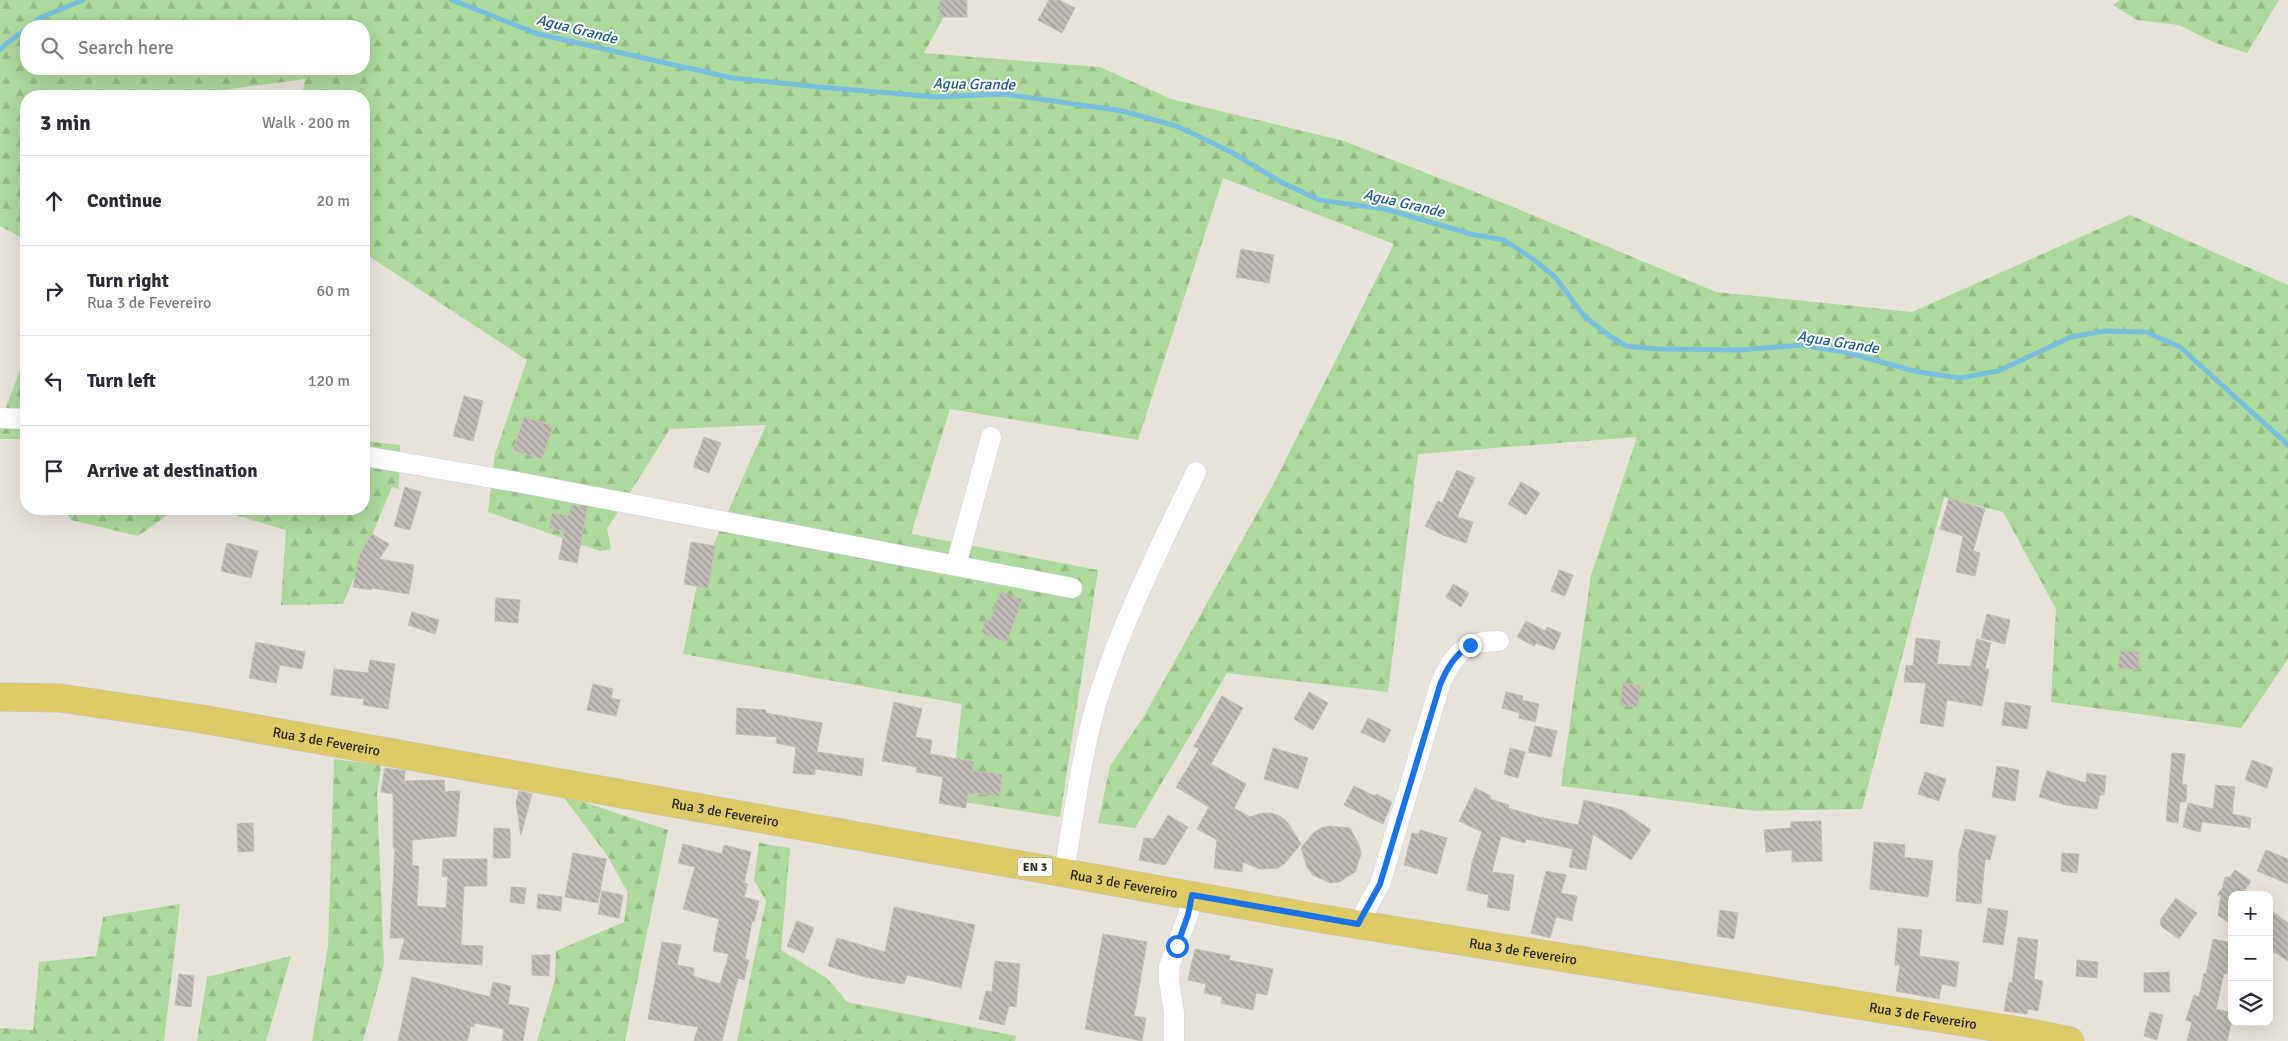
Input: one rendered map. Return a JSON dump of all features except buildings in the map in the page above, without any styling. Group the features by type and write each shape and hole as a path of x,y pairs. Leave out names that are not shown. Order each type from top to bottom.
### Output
{"main road":[{"name":"Rua 3 de Fevereiro","path":"0,697 60,698 193,718 1358,924 2070,1041"}],"street":[{"path":"0,418 20,419"},
{"path":"956,566 990,437"},
{"path":"370,457 517,482 1072,588"},
{"path":"1064,872 1088,738 1110,663 1138,592 1196,472"},
{"path":"1358,924 1380,884 1440,685 1448,667 1458,653 1470,645 1482,641 1499,641"},
{"path":"1174,1041 1174,1012 1169,981 1170,967 1188,915 1192,895"}],"green space":[{"path":"0,0 953,0 924,53 1100,67 1171,99 1344,141 1511,206 1716,292 1912,312 2130,215 2288,285 2288,659 2241,728 2051,702 2056,609 2003,512 1944,497 1862,809 1756,811 1561,786 1591,575 1637,437 1418,454 1388,692 1227,673 1135,828 1098,823 1110,766 1144,716 1274,483 1394,244 1223,178 1138,440 950,409 911,534 1098,570 1060,817 951,800 962,704 683,654 698,580 766,425 670,429 607,529 611,549 600,551 488,512 495,454 527,360 370,257 370,90 303,90 305,79 223,90 20,90 20,237 0,226"},
{"path":"2120,0 2279,0 2247,53 2213,42 2179,25 2137,20 2113,5"},
{"path":"20,370 20,439 0,439 0,424"},
{"path":"370,442 400,445 399,489 392,487 343,604 281,605 286,530 235,515 370,515"},
{"path":"68,515 168,515 138,536 71,520"},
{"path":"334,759 381,765 377,793 384,964 363,1041 312,1041 328,946"},
{"path":"562,795 668,830 625,1041 537,1041 555,980 556,951 624,922 628,893 607,855"},
{"path":"759,843 790,848 781,950 828,979 847,1002 1016,1036 1015,1041 737,1041 766,901 754,880"},
{"path":"180,904 164,1041 0,1041 0,1028 33,1030 39,962 96,956 103,917"},
{"path":"291,956 266,1041 197,1041 207,977"}],"waterway":[{"name":"Agua Grande","path":"38,20 83,0"},
{"name":"Agua Grande","path":"452,0 538,34 732,78 937,97 1003,94 1123,111 1179,127 1231,152 1281,182 1319,200 1385,209 1471,234 1504,240 1533,259 1555,277 1584,316 1608,335 1626,346 1657,349 1740,350 1802,345 1844,352 1918,372 1960,378 1998,371 2071,337 2105,331 2146,332 2180,347 2288,445"},
{"name":"Agua Grande","path":"0,49 20,34"}],"route":[{"path":"1177,946 1188,915 1192,895 1358,924 1380,884 1440,685 1448,667 1458,653 1470,645"}]}
